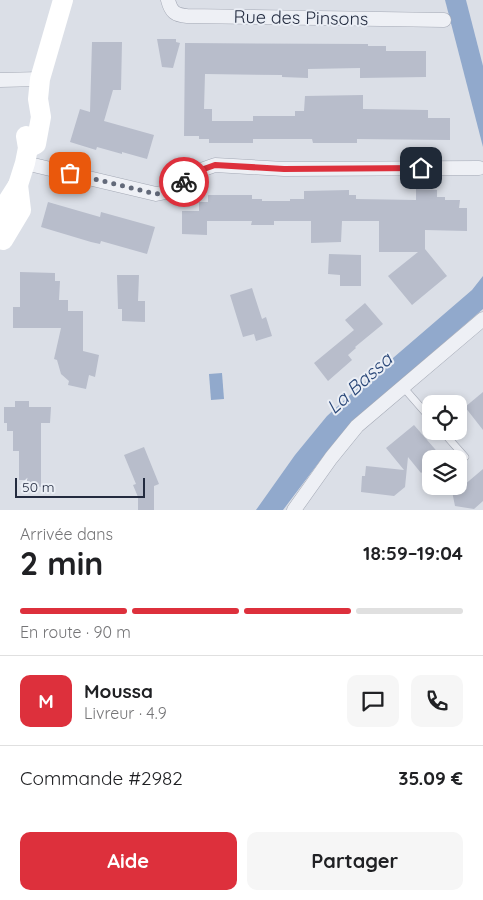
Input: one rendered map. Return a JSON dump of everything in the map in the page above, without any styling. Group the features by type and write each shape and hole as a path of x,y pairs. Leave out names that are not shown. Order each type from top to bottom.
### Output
{"street":[{"path":"0,232 4,207 18,185 26,156 36,144 41,117 38,99 40,79 63,0"},
{"name":"Rue des Pinsons","path":"168,0 170,9 176,15 187,16 444,20"},
{"path":"0,80 40,79"},
{"path":"26,156 156,194 171,191 201,170 215,165 284,169 479,168"},
{"path":"0,244 21,210 18,185"},
{"path":"294,510 331,458 357,426 483,320"}],"lane":[{"path":"403,387 422,409"},
{"path":"450,440 459,450"}],"water":[{"path":"445,0 466,0 483,66 483,147"},
{"path":"483,276 483,309 351,423 283,510 256,510 295,455 327,416 472,290"},
{"path":"222,373 224,399 211,400 209,374"}],"building":[{"path":"157,39 176,39 176,42 180,43 173,68 162,67"},
{"path":"92,42 122,42 121,90 113,90 104,121 154,135 147,159 97,147 96,150 70,142 80,109 90,112"},
{"path":"185,43 368,44 368,46 386,46 386,51 426,51 426,77 360,78 360,68 308,69 308,78 282,77 282,75 205,74 204,109 212,109 212,121 253,121 253,116 295,116 295,111 304,111 305,96 363,95 363,109 428,110 428,118 450,118 450,140 357,139 357,143 313,143 312,139 253,139 253,143 209,143 209,139 199,139 199,136 184,136"},
{"path":"416,189 437,190 437,197 445,197 445,200 460,200 459,208 467,208 467,231 425,230 425,249 447,276 412,305 388,276 418,252 379,252 379,221 342,221 341,242 311,243 311,221 274,221 274,225 251,225 252,221 207,221 207,235 182,234 182,211 199,211 199,202 208,202 208,195 252,195 252,199 262,199 262,201 290,201 290,199 304,199 304,191 349,190 349,195 356,195 356,199 416,200"},
{"path":"48,202 100,217 101,212 155,227 147,254 101,241 100,244 91,242 41,227"},
{"path":"329,254 361,255 361,286 340,286 340,275 328,274"},
{"path":"20,272 55,273 55,281 60,281 59,300 68,300 68,311 83,311 83,351 99,355 95,377 89,375 86,389 68,385 69,381 61,374 57,360 54,359 61,328 13,328 13,307 20,307"},
{"path":"117,275 139,275 138,301 145,301 145,322 122,321 122,309 118,309"},
{"path":"252,288 262,319 266,317 272,336 256,341 254,334 243,337 230,295"},
{"path":"365,303 383,324 355,347 348,355 352,360 328,381 314,363 354,330 345,320"},
{"path":"483,392 483,430 467,410 467,405"},
{"path":"15,401 29,401 29,407 51,407 50,423 41,423 41,487 27,486 27,480 19,480 19,451 13,451 13,431 7,431 7,423 4,423 4,407 15,407"},
{"path":"414,425 422,434 422,440 427,440 436,450 422,450 421,473 408,457 405,487 394,496 361,492 362,476 365,476 366,466 404,470 386,448"},
{"path":"144,447 159,484 154,486 154,510 138,510 138,497 133,485 136,484 124,455"},
{"path":"483,469 483,501 474,509 455,506 453,495 467,495 467,483"}],"way so far":[{"path":"70,173 156,194 171,191 184,182"}],"route":[{"path":"184,182 201,170 215,165 284,169 421,168"}],"water label":[{"name":"La Bassa","path":"359,383"}]}
